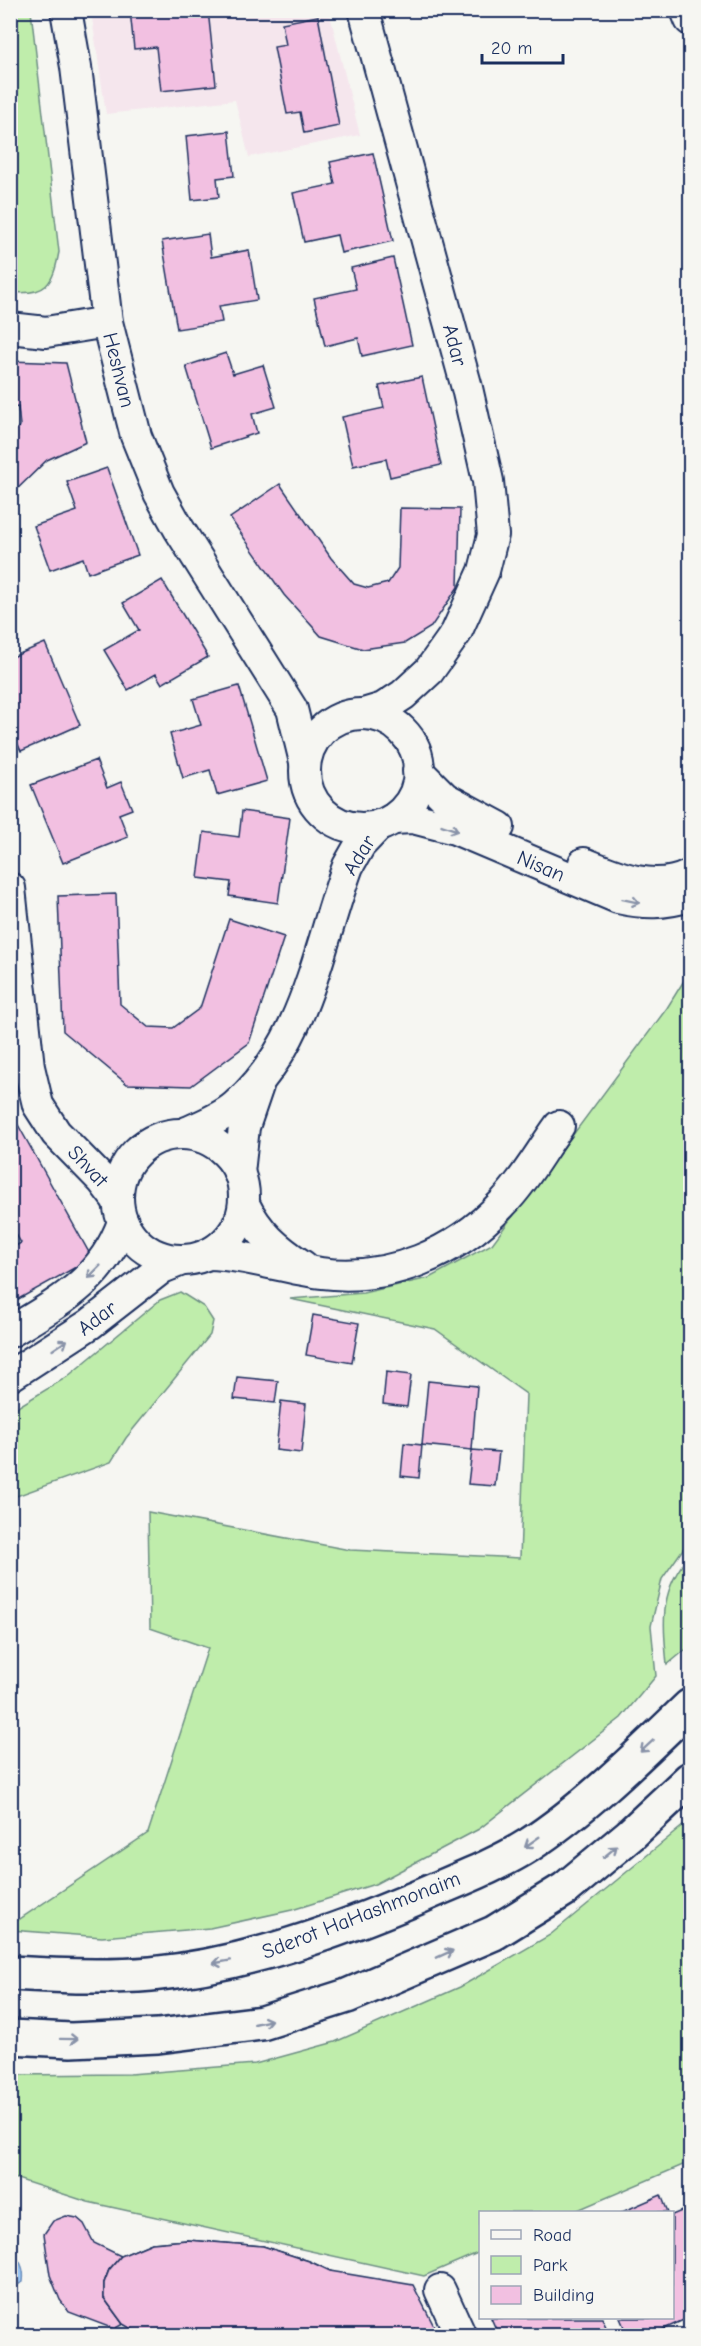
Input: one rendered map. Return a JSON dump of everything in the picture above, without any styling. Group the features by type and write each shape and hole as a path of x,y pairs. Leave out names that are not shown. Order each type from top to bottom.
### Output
{"main road":[{"name":"Sderot HaHashmonaim","path":"10,1973 72,1977 174,1970 248,1957 319,1936 391,1909 528,1846 595,1794 690,1706"},
{"path":"10,2037 71,2040 158,2037 262,2023 347,1996 494,1933 565,1889 687,1785"}],"street":[{"name":"Heshvan","path":"66,10 76,68 107,322 136,436 159,493 195,556 295,717 305,762"},
{"name":"Adar","path":"352,717 390,704 429,671 456,633 484,571 494,535 488,481 467,388 364,10"},
{"path":"686,10 690,20"},
{"path":"10,328 46,332 107,322"},
{"name":"Adar","path":"417,760 415,719 429,671"},
{"name":"Heshvan","path":"281,693 301,706 352,717"},
{"path":"376,716 399,728 417,760 415,792 408,804 386,822 363,828 349,827 325,815 309,794 305,762 315,738 324,729 352,717 376,716"},
{"name":"Nisan","path":"417,760 428,784 462,809 612,875 643,883 664,884 690,875"},
{"name":"Adar","path":"325,815 336,843 340,887"},
{"name":"Nisan","path":"386,822 413,818 455,829 618,898 643,904 667,903 690,896"},
{"name":"Adar","path":"239,1173 244,1127 263,1075 303,1008 348,866 360,845 386,822"},
{"name":"Shvat","path":"10,888 29,1067 38,1105 56,1133 102,1180 120,1211"},
{"name":"Adar","path":"183,1134 234,1107 263,1075"},
{"path":"310,1271 266,1238 254,1225 244,1204 239,1173 223,1150 197,1136 183,1134 166,1136 151,1142 130,1161 123,1173 120,1211 141,1245 167,1259 229,1255 310,1271 357,1274 391,1269 421,1260 454,1246 504,1203 559,1126"},
{"name":"Shvat","path":"56,1133 69,1142 101,1150 118,1150 151,1142"},
{"path":"195,1257 232,1234 244,1204"},
{"name":"Adar","path":"10,1332 94,1274 116,1242 120,1211"},
{"name":"Adar","path":"10,1376 90,1324 162,1268 195,1257"},
{"path":"441,2290 461,2336"}],"shaded area":[{"path":"91,11 329,11 360,135 249,157 235,100 106,114"}],"green space":[{"path":"11,10 31,11 59,252 51,280 46,286 40,290 22,293 10,292"},
{"path":"690,971 690,1539 662,1579 651,1626 656,1676 621,1718 479,1829 375,1884 292,1910 210,1928 102,1937 11,1930 11,1925 148,1833 208,1648 150,1628 148,1512 350,1550 520,1558 526,1394 435,1329 290,1299 363,1293 429,1278 492,1244 667,1008"},
{"path":"180,1292 204,1307 213,1321 210,1335 126,1438 111,1462 11,1498 11,1411 67,1377 160,1300"},
{"path":"690,1555 690,1646 667,1665 665,1607 673,1581"},
{"path":"690,1820 690,2162 575,2211 479,2211 479,2252 424,2276 88,2202 11,2177 11,2075 130,2074 255,2064 335,2042 460,1987 550,1935"}],"water":[{"path":"10,2250 17,2257 23,2272 23,2282 11,2288"}],"building":[{"path":"130,10 208,10 216,85 161,91 156,47 134,49"},
{"path":"318,16 339,126 304,133 300,112 287,114 274,47 286,45 282,23"},
{"path":"229,131 234,176 217,178 219,197 192,200 186,136"},
{"path":"373,153 393,241 341,253 337,235 304,242 293,193 335,184 330,162"},
{"path":"208,234 211,257 249,250 257,300 219,306 222,322 177,329 162,241"},
{"path":"393,258 412,345 362,356 358,338 325,346 314,298 356,289 351,268"},
{"path":"226,353 233,374 263,365 276,407 252,414 257,433 211,448 186,366"},
{"path":"10,361 66,363 86,442 47,460 10,496 10,435 20,426 18,407 10,408"},
{"path":"422,377 441,465 390,477 386,459 353,466 342,417 384,408 379,386"},
{"path":"107,468 138,555 88,573 83,558 50,570 34,526 77,511 67,482"},
{"path":"280,484 331,558 354,584 368,588 388,583 398,568 400,508 460,509 458,587 431,627 405,643 363,649 321,636 284,595 230,518"},
{"path":"162,580 208,657 162,684 156,674 128,690 104,650 139,630 123,603"},
{"path":"45,643 80,725 21,751 10,727 10,658"},
{"path":"239,686 267,781 217,795 210,770 183,778 170,734 201,725 193,699"},
{"path":"96,760 107,788 121,782 132,809 119,814 128,837 63,863 31,785"},
{"path":"242,811 290,818 278,903 229,896 231,882 198,878 204,832 239,837"},
{"path":"116,894 120,1004 148,1027 173,1028 200,1008 229,919 284,937 249,1043 191,1086 127,1084 63,1031 58,896"},
{"path":"17,1123 92,1258 15,1301 10,1292 10,1249 21,1243 10,1224 10,1126"},
{"path":"313,1315 359,1323 352,1363 306,1355"},
{"path":"386,1372 411,1375 407,1407 383,1404"},
{"path":"237,1377 278,1381 275,1403 234,1399"},
{"path":"428,1381 477,1386 472,1450 422,1445"},
{"path":"281,1401 306,1404 301,1453 276,1450"},
{"path":"404,1443 422,1445 419,1478 401,1476"},
{"path":"472,1450 499,1452 495,1486 468,1484"},
{"path":"661,2195 668,2211 624,2211"},
{"path":"684,2210 690,2225 690,2317 649,2336 628,2336 620,2319 674,2319 674,2214"},
{"path":"66,2216 77,2218 84,2224 94,2243 121,2256 109,2270 104,2283 104,2298 123,2324 114,2329 69,2312 60,2300 50,2275 44,2234 53,2221"},
{"path":"187,2240 263,2246 309,2261 350,2280 359,2298 359,2317 353,2336 144,2336 123,2324 104,2298 104,2283 109,2270 121,2256 152,2243"},
{"path":"187,2240 263,2246 309,2261 330,2271 413,2285 439,2336 144,2336 123,2324 104,2298 104,2283 109,2270 121,2256 152,2243"},
{"path":"491,2319 602,2319 610,2336 499,2336"}]}
